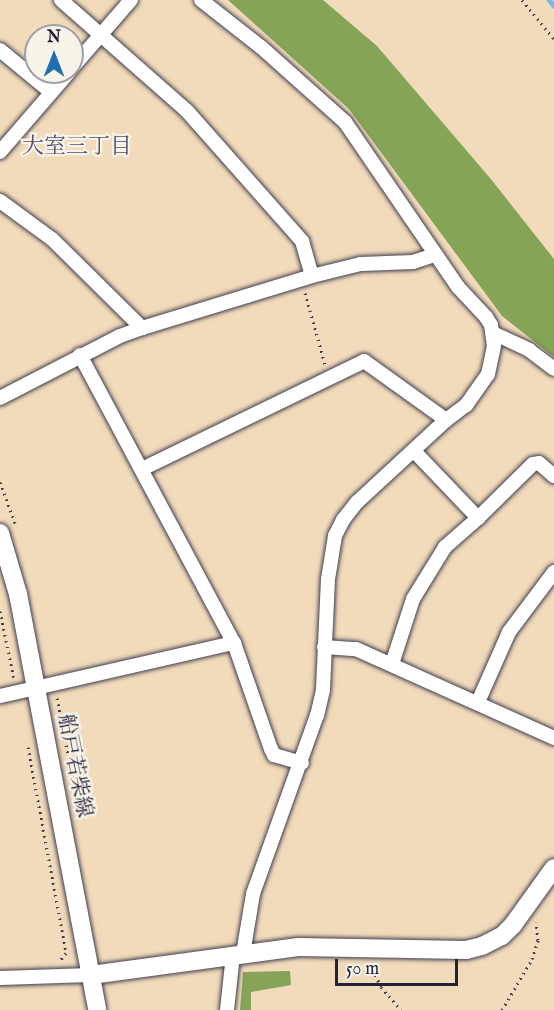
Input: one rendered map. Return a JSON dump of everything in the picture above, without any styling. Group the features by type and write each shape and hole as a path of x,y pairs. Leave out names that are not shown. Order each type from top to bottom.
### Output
{"street":[{"path":"61,0 187,111 302,241 306,278"},
{"path":"84,54 131,0"},
{"path":"201,0 261,47 345,122 458,287 486,317 493,333 493,357 488,374 466,405 446,420 414,452 357,502 335,536 328,579 323,690 302,763 253,894 226,1010"},
{"path":"0,50 51,93"},
{"path":"0,152 59,84"},
{"path":"0,201 52,239 142,327"},
{"path":"0,398 142,327 361,264 413,262 435,255"},
{"path":"493,333 529,350 554,369"},
{"path":"80,356 234,643 271,749 274,754 302,763"},
{"path":"142,469 364,361 446,420"},
{"path":"414,452 478,518"},
{"path":"392,664 413,599 445,547 533,464 539,463 554,476"},
{"name":"船戸若柴線","path":"0,532 18,594 97,1010"},
{"path":"478,702 509,633 554,572"},
{"path":"0,696 234,643"},
{"path":"324,647 356,649 554,738"},
{"path":"0,978 91,975 298,947 466,950 483,946 502,936 528,908 554,868"}],"path":[{"path":"522,0 554,39"},
{"path":"306,278 330,378"},
{"path":"0,611 18,692"},
{"path":"26,738 66,956"},
{"path":"502,1010 532,958 538,940 536,922 528,908"},
{"path":"363,948 381,987 401,1010"}],"green space":[{"path":"228,0 323,0 377,46 490,178 554,259 554,357 502,316 349,109"},
{"path":"290,971 291,985 251,992 251,1010 240,1010 243,972"}],"waterway":[{"path":"549,0 554,6"}],"district":[{"name":"大室三丁目","path":"77,148"}]}
